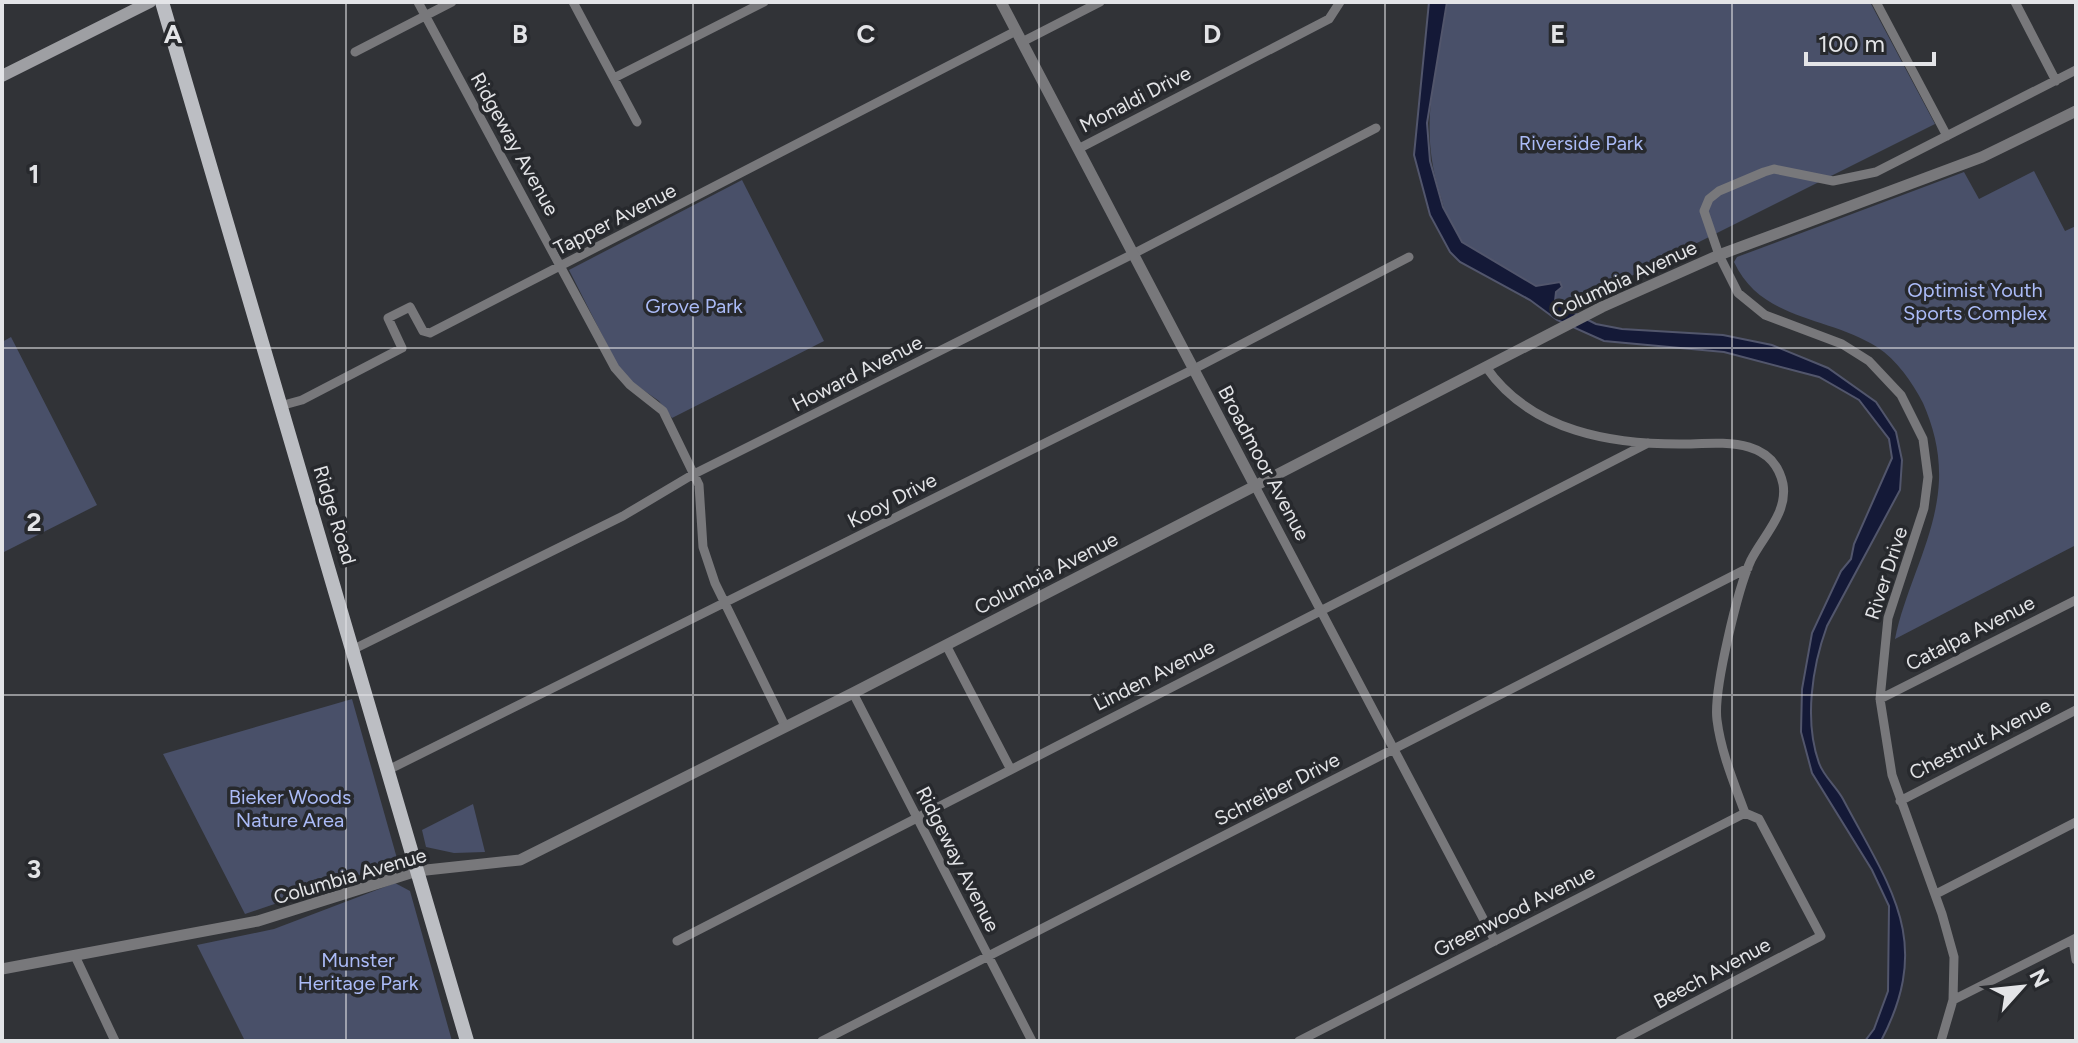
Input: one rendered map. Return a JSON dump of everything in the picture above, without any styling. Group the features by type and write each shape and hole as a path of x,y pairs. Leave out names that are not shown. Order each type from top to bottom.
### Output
{"main road":[{"path":"2,76 150,2"},
{"name":"Ridge Road","path":"162,2 467,1041"}],"street":[{"name":"Ridgeway Avenue","path":"418,2 615,368 630,385 663,411 701,494 703,547 726,604 785,726"},
{"path":"355,52 452,2"},
{"path":"573,2 637,122"},
{"path":"614,78 764,2"},
{"name":"Broadmoor Avenue","path":"1001,2 1495,941"},
{"name":"Tapper Avenue","path":"280,406 302,400 402,348 388,318 410,307 423,331 430,333 1019,36 1100,2"},
{"path":"1876,2 1947,136 2076,70"},
{"path":"2015,2 2056,81"},
{"name":"Monaldi Drive","path":"1078,149 1338,7"},
{"name":"Columbia Avenue","path":"2,969 258,921 417,871 520,860 853,693 1602,307 1719,255 1982,157 2076,111"},
{"name":"Howard Avenue","path":"354,649 623,516 692,475 1133,254 1376,128"},
{"name":"River Drive","path":"1941,1041 1953,1000 1954,957 1936,894 1900,801 1886,749 1880,699 1888,618 1925,501 1927,463 1919,425 1901,395 1869,361 1842,344 1775,319 1738,293 1719,255 1704,211 1709,199 1719,191 1774,169 1809,179 1854,179 1947,136"},
{"name":"Kooy Drive","path":"388,770 1194,369 1409,257"},
{"path":"1486,367 1518,401 1550,422 1593,436 1648,443 1743,444 1759,450 1774,463 1782,482 1783,503 1748,568 1716,708 1720,740 1745,813"},
{"name":"Linden Avenue","path":"677,941 1648,443"},
{"name":"Schreiber Drive","path":"822,1041 1748,568"},
{"name":"Catalpa Avenue","path":"1880,699 2076,600"},
{"path":"946,645 1010,768"},
{"name":"Ridgeway Avenue","path":"853,693 1032,1041"},
{"name":"Chestnut Avenue","path":"1900,801 2076,710"},
{"name":"Beech Avenue","path":"1624,1040 1821,936 1759,819 1745,813"},
{"name":"Greenwood Avenue","path":"1299,1041 1745,813"},
{"path":"1936,894 2076,822"},
{"path":"1953,1000 2075,939 2076,960"},
{"path":"75,956 115,1041"}],"green space":[{"name":"Riverside Park","path":"1447,2 1870,2 1935,124 1571,306 1573,301 1557,303 1554,299 1557,282 1536,286 1498,267 1463,243 1448,220 1433,168 1430,144 1432,98"},
{"name":"Optimist Youth Sports Complex","path":"2034,171 2065,231 2076,226 2076,545 1895,639 1937,500 1937,450 1923,403 1903,372 1884,352 1858,337 1778,307 1746,281 1734,262 1737,257 1964,172 1979,199"},
{"name":"Grove Park","path":"742,180 824,341 672,418 659,401 623,376 569,270"},
{"path":"11,337 97,505 2,553 2,342"},
{"name":"Bieker Woods Nature Area","path":"352,699 398,862 245,914 163,754"},
{"path":"473,804 485,852 454,853 426,847 422,830"},
{"name":"Munster Heritage Park","path":"395,883 410,891 452,1041 245,1041 197,945 274,929"}],"shaded area":[{"path":"1429,2 1447,2 1427,123 1430,161 1443,207 1462,242 1536,286 1560,282 1562,287 1556,292 1555,301 1573,301 1568,310 1596,324 1622,329 1723,335 1772,345 1828,368 1876,402 1896,432 1902,460 1900,490 1827,626 1817,659 1811,712 1814,747 1821,768 1843,799 1876,860 1900,916 1905,944 1904,973 1897,1005 1881,1041 1865,1041 1874,1029 1888,991 1889,906 1872,870 1812,773 1801,732 1802,689 1812,633 1841,571 1851,559 1854,544 1892,458 1889,439 1859,400 1819,377 1724,352 1604,341 1557,320 1530,300 1460,262 1450,252 1430,215 1414,155"}]}
